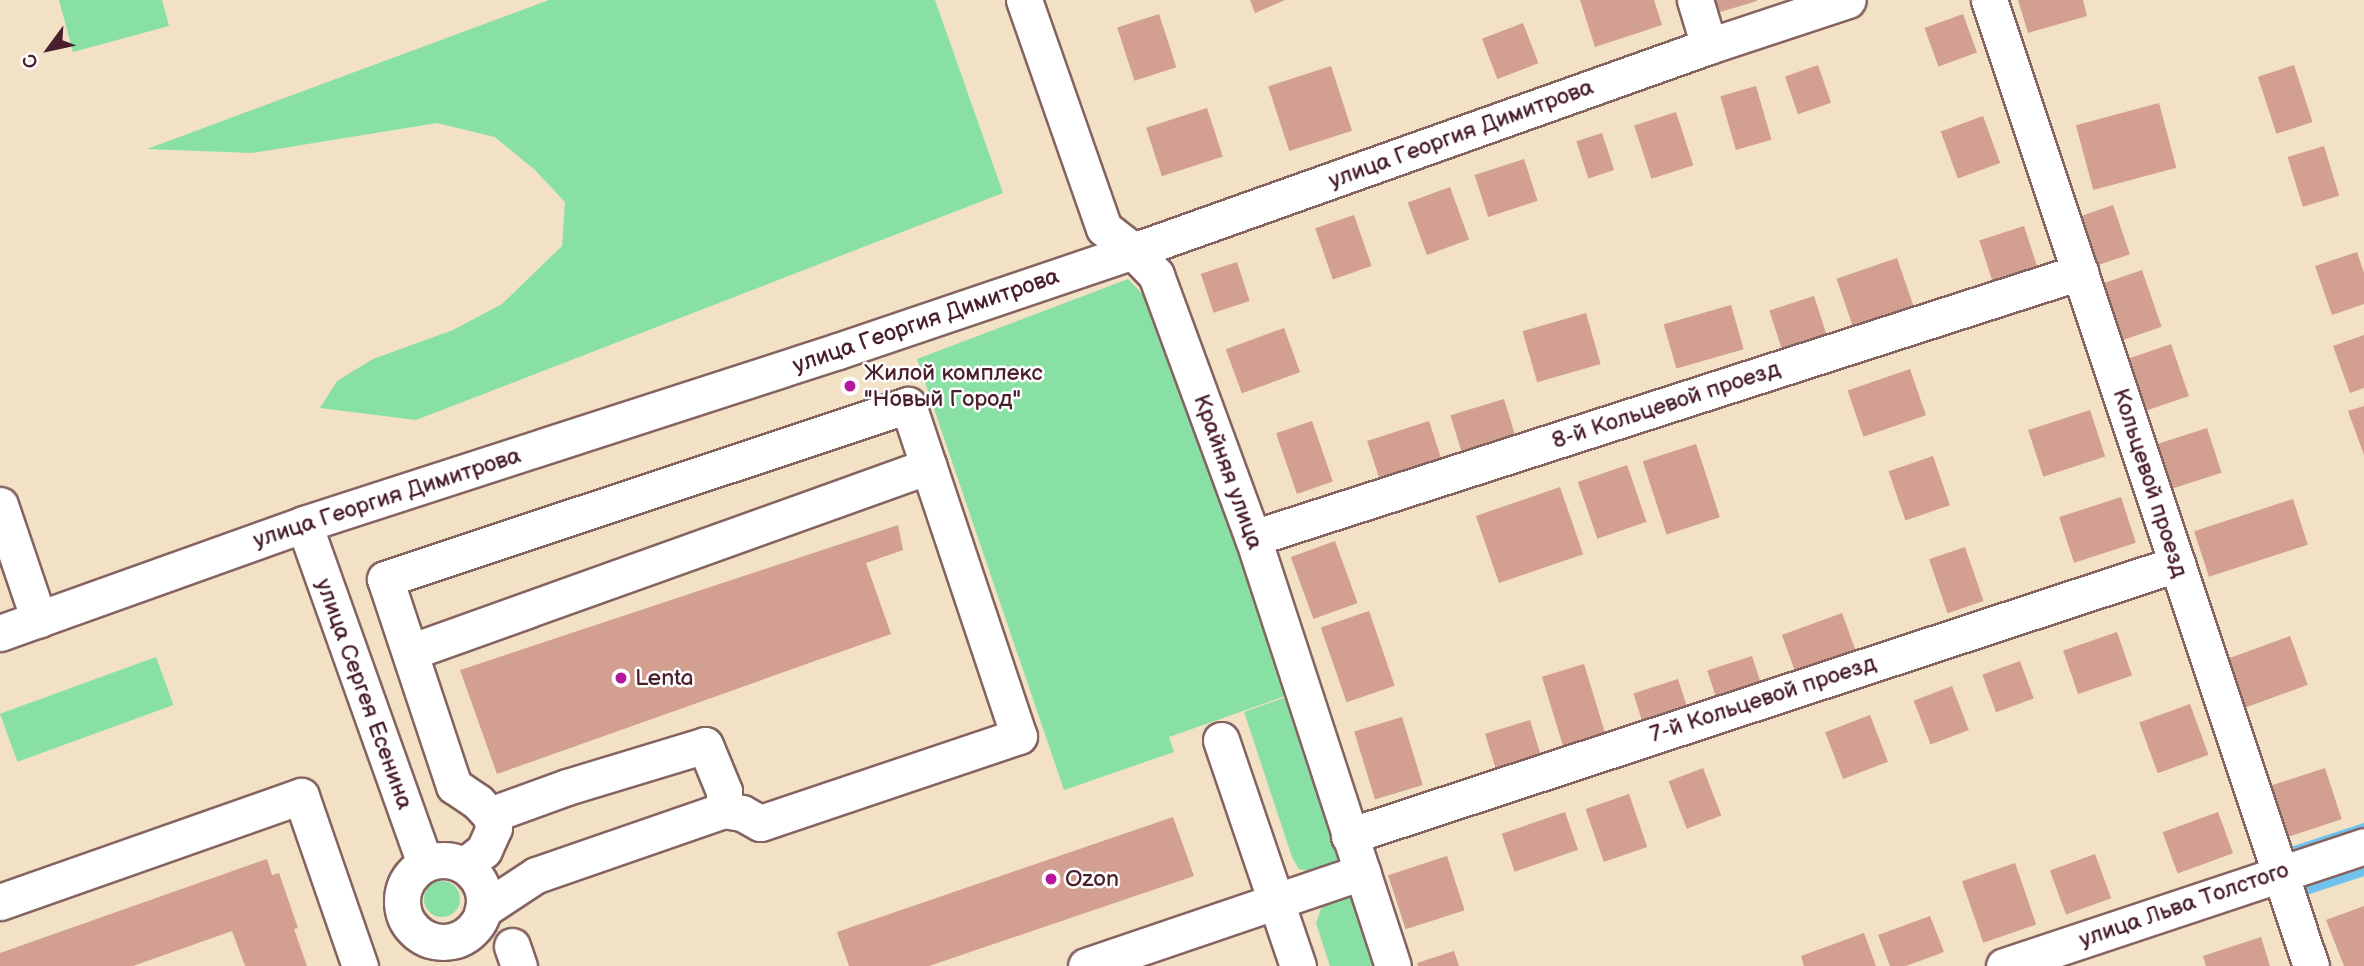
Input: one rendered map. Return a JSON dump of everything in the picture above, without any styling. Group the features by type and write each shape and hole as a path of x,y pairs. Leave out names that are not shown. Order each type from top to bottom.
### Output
{"street":[{"name":"Крайняя улица","path":"1024,0 1104,228 1133,251 1156,275 1253,538 1392,966"},
{"path":"1695,0 1709,46"},
{"name":"улица Георгия Димитрова","path":"0,633 304,524 838,351 1133,251 1709,46 1848,0"},
{"name":"Кольцевой проезд","path":"1989,0 2311,966"},
{"name":"8-й Кольцевой проезд","path":"1253,538 2080,272"},
{"path":"464,865 484,850 494,828 489,815 478,802 454,786 385,579 908,405 1019,736 760,822 742,813 724,810 536,875 483,910 456,953 418,933 403,913 404,889 409,878 425,863 440,860 464,865 481,885 483,910"},
{"path":"410,652 929,466"},
{"path":"0,505 39,620"},
{"name":"улица Сергея Есенина","path":"304,524 425,863"},
{"name":"7-й Кольцевой проезд","path":"1349,836 2177,564"},
{"path":"1221,740 1298,966"},
{"path":"489,815 567,787 705,745 724,791 724,810"},
{"path":"0,902 301,796 360,966"},
{"name":"улица Льва Толстого","path":"2004,966 2364,846"},
{"path":"1086,966 1362,873"}],"green space":[{"path":"59,0 162,0 169,26 73,52"},
{"path":"549,0 935,0 1003,193 416,420 320,408 337,381 373,359 453,330 502,304 562,246 565,202 535,170 495,137 437,123 252,153 147,149"},
{"path":"1128,279 1156,308 1288,695 1169,737 1174,752 1064,790 917,359"},
{"path":"156,657 173,705 17,762 0,714"},
{"path":"1289,696 1340,851 1338,859 1330,866 1313,872 1299,869 1292,857 1244,712"},
{"path":"442,881 455,886 460,899 455,912 442,917 429,912 424,899 429,886"},
{"path":"1340,897 1352,898 1356,902 1377,966 1330,966 1316,923 1322,906"}],"building":[{"path":"1250,0 1285,0 1255,13"},
{"path":"1580,0 1654,0 1662,25 1595,47"},
{"path":"1713,0 1757,0 1757,1 1717,13"},
{"path":"2018,0 2083,0 2087,16 2028,33"},
{"path":"1159,14 1176,67 1134,81 1117,28"},
{"path":"1963,14 1977,53 1938,67 1924,28"},
{"path":"1523,23 1538,63 1497,79 1482,39"},
{"path":"1818,65 1831,103 1798,114 1785,76"},
{"path":"2294,65 2313,122 2276,134 2258,77"},
{"path":"1331,66 1352,131 1289,151 1268,86"},
{"path":"1756,86 1771,140 1736,150 1720,96"},
{"path":"2159,103 2176,168 2093,190 2076,125"},
{"path":"1207,108 1223,157 1162,176 1146,128"},
{"path":"1676,112 1693,165 1651,179 1634,126"},
{"path":"1983,116 2000,163 1958,178 1941,131"},
{"path":"1602,133 1614,170 1588,178 1576,141"},
{"path":"2324,146 2339,196 2303,207 2288,157"},
{"path":"1524,159 1538,201 1488,217 1475,175"},
{"path":"1450,187 1469,240 1427,255 1408,202"},
{"path":"2113,205 2130,254 2093,267 2076,218"},
{"path":"1354,215 1372,266 1333,279 1315,228"},
{"path":"2024,226 2039,273 1994,287 1979,241"},
{"path":"2357,252 2364,273 2364,304 2332,315 2315,266"},
{"path":"1897,258 1915,311 1855,332 1836,279"},
{"path":"1237,262 1250,301 1214,313 1201,274"},
{"path":"2142,270 2162,327 2118,342 2099,285"},
{"path":"1814,296 1828,340 1784,354 1769,311"},
{"path":"1731,305 1744,349 1676,369 1664,324"},
{"path":"1586,313 1601,364 1537,382 1523,331"},
{"path":"1284,328 1300,372 1242,393 1226,349"},
{"path":"2364,335 2364,388 2350,393 2333,346"},
{"path":"2171,344 2189,396 2142,412 2124,360"},
{"path":"1910,369 1926,415 1864,437 1848,390"},
{"path":"1504,399 1516,438 1462,455 1450,415"},
{"path":"2364,406 2364,455 2348,411"},
{"path":"2090,410 2105,457 2043,477 2028,430"},
{"path":"1312,421 1333,482 1297,494 1276,433"},
{"path":"1429,421 1442,462 1380,482 1367,441"},
{"path":"2207,428 2222,473 2167,490 2153,446"},
{"path":"1696,444 1720,517 1667,535 1643,461"},
{"path":"1933,456 1950,505 1905,520 1889,471"},
{"path":"1627,465 1647,522 1597,539 1578,482"},
{"path":"1560,487 1583,554 1499,583 1476,516"},
{"path":"2121,497 2136,543 2074,563 2059,517"},
{"path":"2293,499 2308,545 2209,577 2194,531"},
{"path":"898,525 903,550 866,563 891,634 497,774 460,670"},
{"path":"1335,541 1358,603 1313,619 1291,557"},
{"path":"1965,547 1984,601 1948,613 1929,559"},
{"path":"1369,611 1395,686 1346,702 1321,628"},
{"path":"1842,613 1857,655 1797,677 1782,635"},
{"path":"2117,632 2132,675 2078,694 2063,651"},
{"path":"2290,636 2308,685 2242,709 2224,660"},
{"path":"1752,656 1762,686 1717,701 1707,671"},
{"path":"2020,661 2034,699 1996,712 1982,675"},
{"path":"1584,664 1607,738 1564,750 1542,677"},
{"path":"1678,679 1688,710 1643,725 1633,694"},
{"path":"1952,686 1969,730 1931,745 1914,701"},
{"path":"2190,704 2208,755 2158,773 2139,722"},
{"path":"1870,715 1888,762 1843,779 1825,732"},
{"path":"1402,717 1423,785 1375,800 1354,732"},
{"path":"1530,720 1542,759 1497,773 1485,734"},
{"path":"1703,768 1721,816 1687,829 1668,781"},
{"path":"2325,768 2342,819 2284,838 2267,787"},
{"path":"1629,794 1647,847 1604,862 1586,809"},
{"path":"1565,812 1578,850 1515,872 1502,834"},
{"path":"2218,812 2233,853 2178,874 2163,832"},
{"path":"1173,817 1194,876 929,966 849,966 837,932"},
{"path":"2095,854 2111,898 2066,915 2050,870"},
{"path":"1447,856 1465,910 1406,929 1388,875"},
{"path":"267,859 272,875 279,873 298,928 294,929 307,966 245,966 232,931 133,966 0,966 0,953"},
{"path":"2015,863 2036,924 1983,943 1962,881"},
{"path":"2364,906 2364,966 2344,966 2326,920"},
{"path":"1930,916 1944,952 1906,966 1890,966 1878,935"},
{"path":"1864,933 1876,966 1804,966 1801,956"},
{"path":"2261,937 2270,966 2206,966 2203,956"},
{"path":"1454,951 1459,966 1418,966 1417,963"}],"waterway":[{"path":"2291,851 2364,827"},
{"path":"2301,897 2300,893 2364,872"}],"place":[{"name":"Жилой комплекс \"Новый Город\"","path":"850,386"},
{"name":"Lenta","path":"621,678"},
{"name":"Ozon","path":"1051,879"}]}
